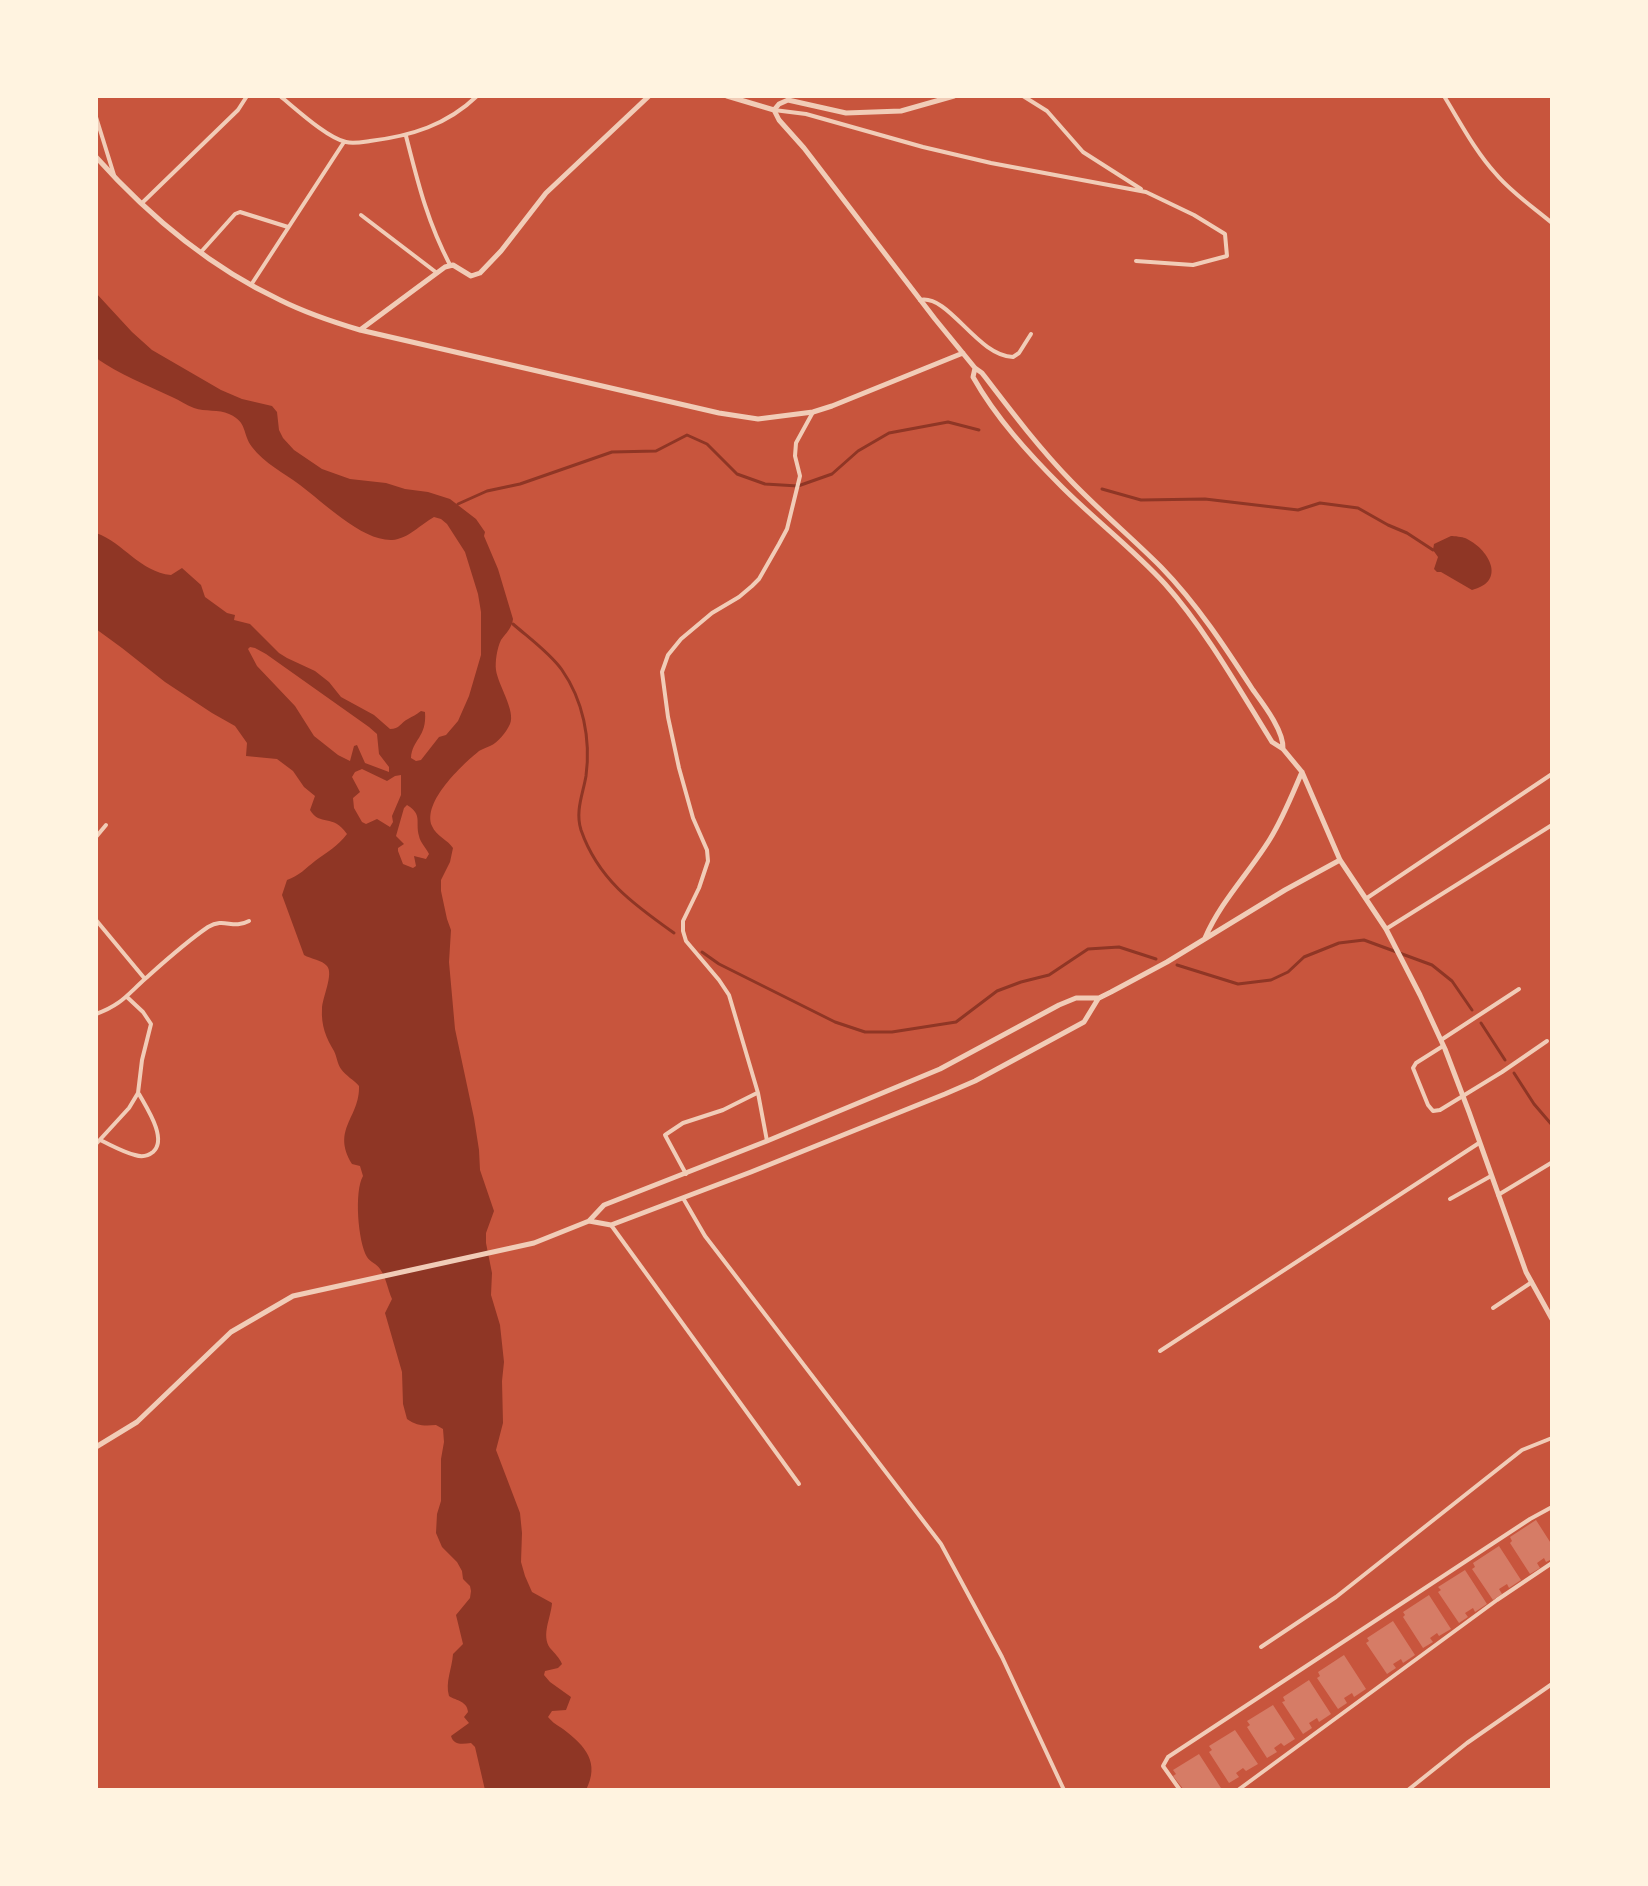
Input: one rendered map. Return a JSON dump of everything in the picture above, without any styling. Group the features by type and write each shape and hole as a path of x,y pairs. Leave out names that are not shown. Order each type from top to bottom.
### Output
{"street":[{"path":"142,203 238,110 247,96"},
{"path":"280,96 344,142 406,136 445,120 477,96"},
{"path":"406,136 433,232 450,265 471,276 480,273 501,251 546,193 649,96"},
{"path":"727,96 991,163 1146,192"},
{"path":"774,110 787,98 846,113 901,111 954,96"},
{"path":"1023,96 1047,111 1083,152 1146,192 1225,234 1227,256 1193,265 1136,261"},
{"path":"1444,96 1494,172 1552,223"},
{"path":"774,110 920,300 1036,442 1162,569 1218,636 1265,708 1283,740 1283,749"},
{"path":"96,117 115,177"},
{"path":"251,285 344,142"},
{"path":"96,157 142,203 201,252 251,285 296,308 360,330 719,413 758,419 813,412 963,353"},
{"path":"201,252 240,212 288,227"},
{"path":"361,215 437,273"},
{"path":"360,330 450,265"},
{"path":"920,300 934,301 982,343 1003,356 1013,357 1019,353 1031,334"},
{"path":"975,368 973,377 1013,433 1063,488 1116,536 1181,604 1272,742 1283,749 1302,772 1340,860 1386,929 1442,1043 1526,1272 1552,1319"},
{"path":"767,1141 758,1093 729,995 686,941 683,931 683,921 708,861 679,768 662,672 668,655 681,639 752,586 772,557 787,529 800,476 795,456 796,443 813,412"},
{"path":"1116,536 1123,531"},
{"path":"1205,939 1213,919 1271,839 1302,772"},
{"path":"1367,898 1552,774"},
{"path":"96,837 106,825"},
{"path":"1386,929 1552,825"},
{"path":"96,1447 137,1422 231,1332 293,1296 534,1243 589,1221 604,1205 940,1069 1059,1005 1076,998 1099,998 1167,962 1340,860"},
{"path":"96,920 145,979"},
{"path":"96,1014 127,997 212,925 224,922 235,925 249,921"},
{"path":"1519,989 1416,1063 1413,1068 1428,1105 1433,1111 1440,1110 1547,1041"},
{"path":"127,997 151,1024 150,1034 142,1060 138,1093 129,1108 98,1142 135,1155 143,1156 154,1151 158,1146 158,1135 154,1121 138,1093"},
{"path":"589,1221 611,1225 975,1081 1084,1022 1099,998"},
{"path":"686,1174 665,1135 683,1123 723,1110 758,1093"},
{"path":"1160,1351 1479,1143"},
{"path":"1498,1195 1551,1163"},
{"path":"1450,1199 1491,1176"},
{"path":"683,1198 705,1236 941,1544 1002,1657 1064,1790"},
{"path":"611,1225 799,1484"},
{"path":"1493,1308 1532,1282"},
{"path":"1261,1647 1336,1597 1522,1450 1552,1438"},
{"path":"1180,1790 1163,1766 1168,1757 1552,1507"},
{"path":"1238,1790 1552,1563"},
{"path":"1408,1790 1467,1743 1552,1684"}],"shaded area":[{"path":"96,293 152,350 221,390 272,406 277,412 283,438 294,450 322,469 350,479 386,483 450,499 476,519 485,532 498,569 513,619 501,640 496,663 497,676 511,712 510,724 496,742 479,751 445,785 430,816 434,829 453,848 441,880 441,891 451,930 449,962 455,1029 474,1118 480,1170 494,1211 486,1233 486,1243 492,1273 491,1295 500,1325 504,1362 503,1423 496,1450 520,1513 521,1562 525,1576 532,1592 552,1603 546,1638 562,1664 545,1671 544,1675 571,1697 566,1710 552,1711 548,1717 571,1735 588,1756 592,1771 586,1790 485,1790 475,1747 471,1743 457,1743 451,1736 469,1723 464,1717 468,1712 466,1706 449,1696 448,1686 453,1654 463,1644 456,1615 470,1598 471,1591 457,1562 442,1547 436,1533 441,1501 443,1429 407,1419 402,1372 385,1313 392,1299 382,1272 368,1259 364,1250 358,1204 363,1176 360,1166 352,1164 344,1142 359,1086 341,1069 323,1026 322,1009 329,970 322,962 304,955 282,895 287,880 332,849 347,834 337,824 314,815 310,810 315,796 293,771 277,759 246,756 247,743 235,726 165,682 96,629 96,533 150,569 171,575 182,568 201,585 205,597 227,613 235,615 234,620 250,624 279,653 315,671 341,697 374,715 390,729 421,711 425,712 424,727 411,758 421,760 439,737 446,735 458,721 481,655 481,612 465,552 447,524 434,517 409,534 392,540 380,539 356,528 262,458 235,417 225,412 191,407 96,358","holes":["250,647 266,654 377,734 379,754 389,767 389,772 365,763 357,745 350,761 314,736 295,706 257,666 248,649","362,769 387,781 401,775 401,795 390,827 377,819 366,824 362,822 354,808 353,798 360,792 352,777","407,805 415,812 420,838 429,854 426,859 414,856 416,866 413,868 403,864 398,851 404,844 396,836"]},
{"path":"1451,536 1473,543 1487,556 1492,572 1483,586 1472,590 1434,569 1438,557 1433,550 1434,544"}],"building":[{"path":"1536,1520 1552,1545 1552,1559 1546,1562 1544,1558 1537,1563 1540,1568 1530,1574 1510,1543 1510,1537"},
{"path":"1499,1546 1521,1580 1509,1588 1507,1584 1499,1589 1502,1594 1493,1600 1472,1569 1475,1567 1473,1563"},
{"path":"1465,1570 1487,1604 1475,1612 1473,1608 1465,1613 1468,1617 1459,1623 1438,1592 1441,1590 1438,1587"},
{"path":"1429,1595 1451,1629 1439,1636 1437,1633 1430,1638 1433,1642 1423,1648 1403,1617 1403,1612"},
{"path":"1393,1621 1415,1655 1403,1663 1401,1659 1393,1664 1396,1668 1387,1674 1366,1643 1369,1641 1367,1638"},
{"path":"1344,1655 1366,1689 1354,1697 1352,1693 1344,1698 1347,1703 1338,1709 1317,1678 1320,1676 1318,1672"},
{"path":"1309,1680 1331,1714 1319,1722 1317,1718 1309,1723 1312,1728 1303,1734 1282,1702 1285,1701 1283,1697"},
{"path":"1273,1705 1295,1739 1284,1746 1281,1743 1274,1748 1277,1752 1267,1758 1247,1727 1250,1725 1247,1721"},
{"path":"1235,1730 1258,1764 1246,1771 1243,1768 1236,1773 1239,1777 1229,1783 1209,1752 1212,1750 1209,1746"},
{"path":"1199,1754 1221,1788 1218,1790 1184,1790 1173,1776 1176,1774 1173,1770"}],"waterway":[{"path":"458,504 487,491 520,484 612,452 656,451 687,435 707,444 737,474 765,484 798,486 832,474 858,451 889,433 948,422 979,430"},
{"path":"1102,489 1141,500 1205,499 1298,510 1320,503 1358,508 1433,550"},
{"path":"513,624 557,664 580,707 586,734 587,762 579,816 588,847 618,889 674,933"},
{"path":"1177,965 1238,984 1271,980 1288,972 1304,957 1339,943 1364,940 1432,965 1452,981 1472,1010"},
{"path":"702,952 719,964 835,1022 865,1032 892,1032 956,1022 997,991 1049,975 1088,949 1119,947 1156,959"},
{"path":"1481,1023 1505,1060"},
{"path":"1514,1073 1552,1125"}]}
